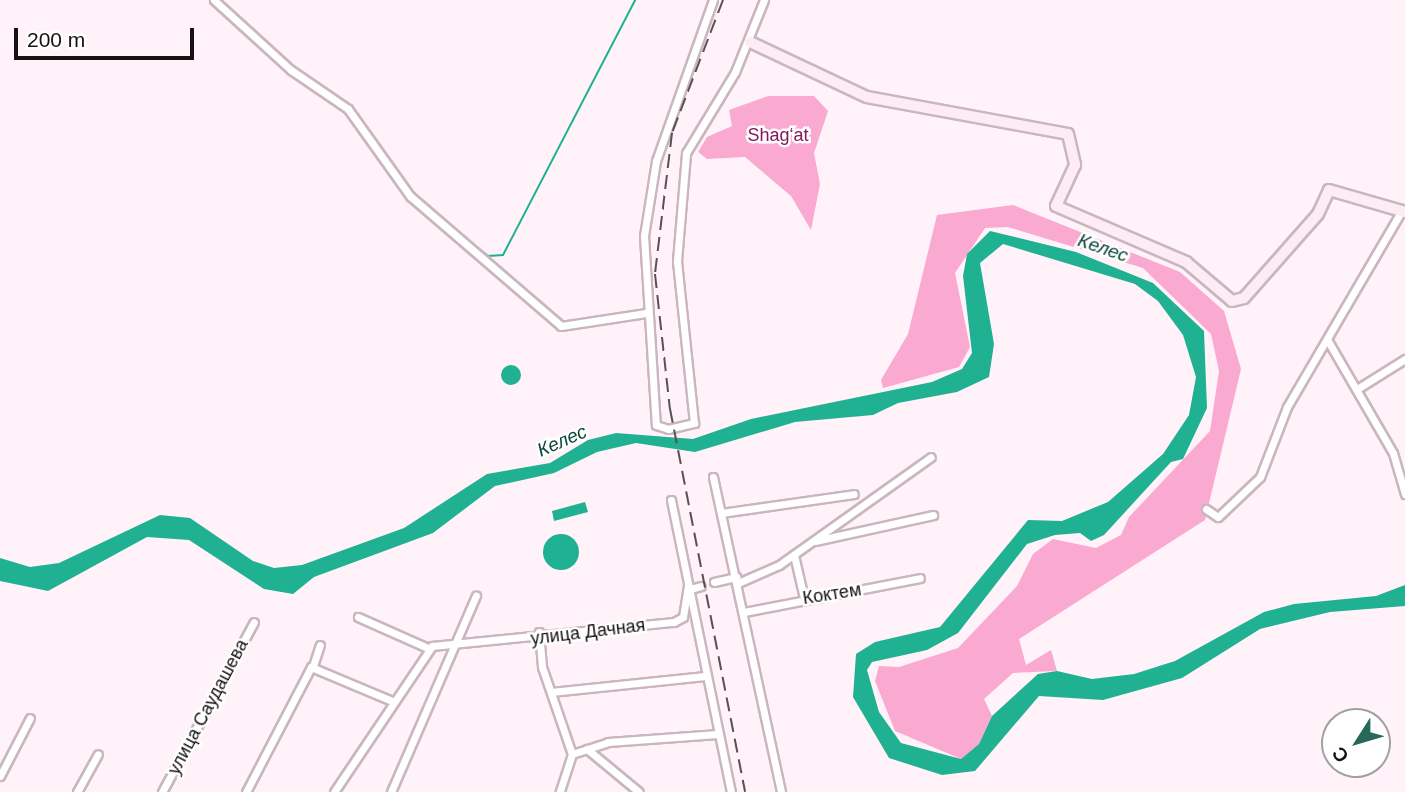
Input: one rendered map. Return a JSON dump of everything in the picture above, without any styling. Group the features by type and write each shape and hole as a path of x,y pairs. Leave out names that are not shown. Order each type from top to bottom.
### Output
{"street":[{"path":"214,0 291,70 348,109 410,196 561,326 646,313"},
{"path":"713,0 656,161 644,236 646,313 656,425 684,427 694,423 677,261 686,153 750,42 765,0"},
{"path":"750,42 867,97 1069,134 1075,164 1056,206 1186,262 1232,301 1252,289 1318,214 1329,190 1402,214 1287,408 1260,477 1218,517 1206,509"},
{"path":"1328,341 1393,453 1405,494"},
{"path":"1357,389 1405,359"},
{"path":"714,582 737,580 794,555 931,457"},
{"path":"713,477 781,792"},
{"path":"721,513 853,494"},
{"path":"671,500 705,676 732,792"},
{"path":"811,542 933,515"},
{"path":"794,555 804,598"},
{"name":"Коктем","path":"744,612 804,598 920,578"},
{"path":"689,587 701,586"},
{"name":"улица Дачная","path":"428,648 676,622 689,587"},
{"path":"391,792 459,643 476,596"},
{"path":"334,792 428,648 358,617"},
{"name":"улица Саудашева","path":"166,791 254,622"},
{"path":"539,636 551,692 572,754 560,792"},
{"path":"246,792 313,666 320,645"},
{"path":"313,666 392,701"},
{"path":"551,692 705,676"},
{"path":"0,776 30,718"},
{"path":"572,754 608,742 718,734"},
{"path":"587,750 639,792"},
{"path":"77,792 97,754"}],"green space":[{"name":"Shag‘at","path":"768,96 814,96 828,111 814,153 820,184 811,230 791,196 745,157 707,159 698,152 707,137 732,126 729,110"},
{"path":"1013,205 1180,272 1224,311 1241,369 1205,520 1019,639 1026,665 1051,650 1057,671 1013,673 984,699 992,716 979,744 961,759 895,731 875,681 879,666 899,667 958,648 1017,586 1033,554 1053,539 1096,548 1121,535 1129,517 1210,431 1219,371 1211,334 1143,268 1008,227 985,228 955,273 970,347 959,367 883,388 881,380 908,334 937,215"}],"shaded area":[{"name":"Келес","path":"990,231 1076,252 1153,283 1204,331 1207,408 1183,459 1171,462 1104,535 1091,541 1080,533 1055,535 1027,544 958,633 927,650 872,662 867,670 879,712 901,743 961,759 979,744 992,716 1038,674 1057,671 1092,679 1134,674 1175,661 1264,612 1294,604 1376,596 1405,585 1405,606 1330,612 1260,629 1182,678 1103,700 1039,696 975,771 942,775 889,758 853,697 856,654 875,642 940,627 1028,520 1062,521 1108,502 1163,454 1189,415 1196,377 1183,335 1158,301 1135,284 1003,244 980,263 994,344 989,377 957,392 898,403 873,415 795,422 695,452 636,443 597,452 554,473 495,486 433,533 314,577 293,594 264,589 189,540 147,537 48,591 0,581 0,558 30,567 59,563 160,515 190,518 253,561 274,568 302,565 404,528 487,474 550,463 588,440 616,433 693,439 751,419 932,382 962,369 972,353 963,276 967,254"},
{"path":"511,365 518,368 521,375 518,382 511,385 504,382 501,375 504,368"},
{"path":"585,502 588,512 554,521 552,511"},
{"path":"561,534 574,539 579,552 574,565 561,570 548,565 543,552 548,539"}],"waterway":[{"path":"467,240 488,256 503,255 635,0"},
{"path":"410,189 441,219"}],"railway":[{"path":"723,0 672,133 655,274 670,409 745,792"}]}
